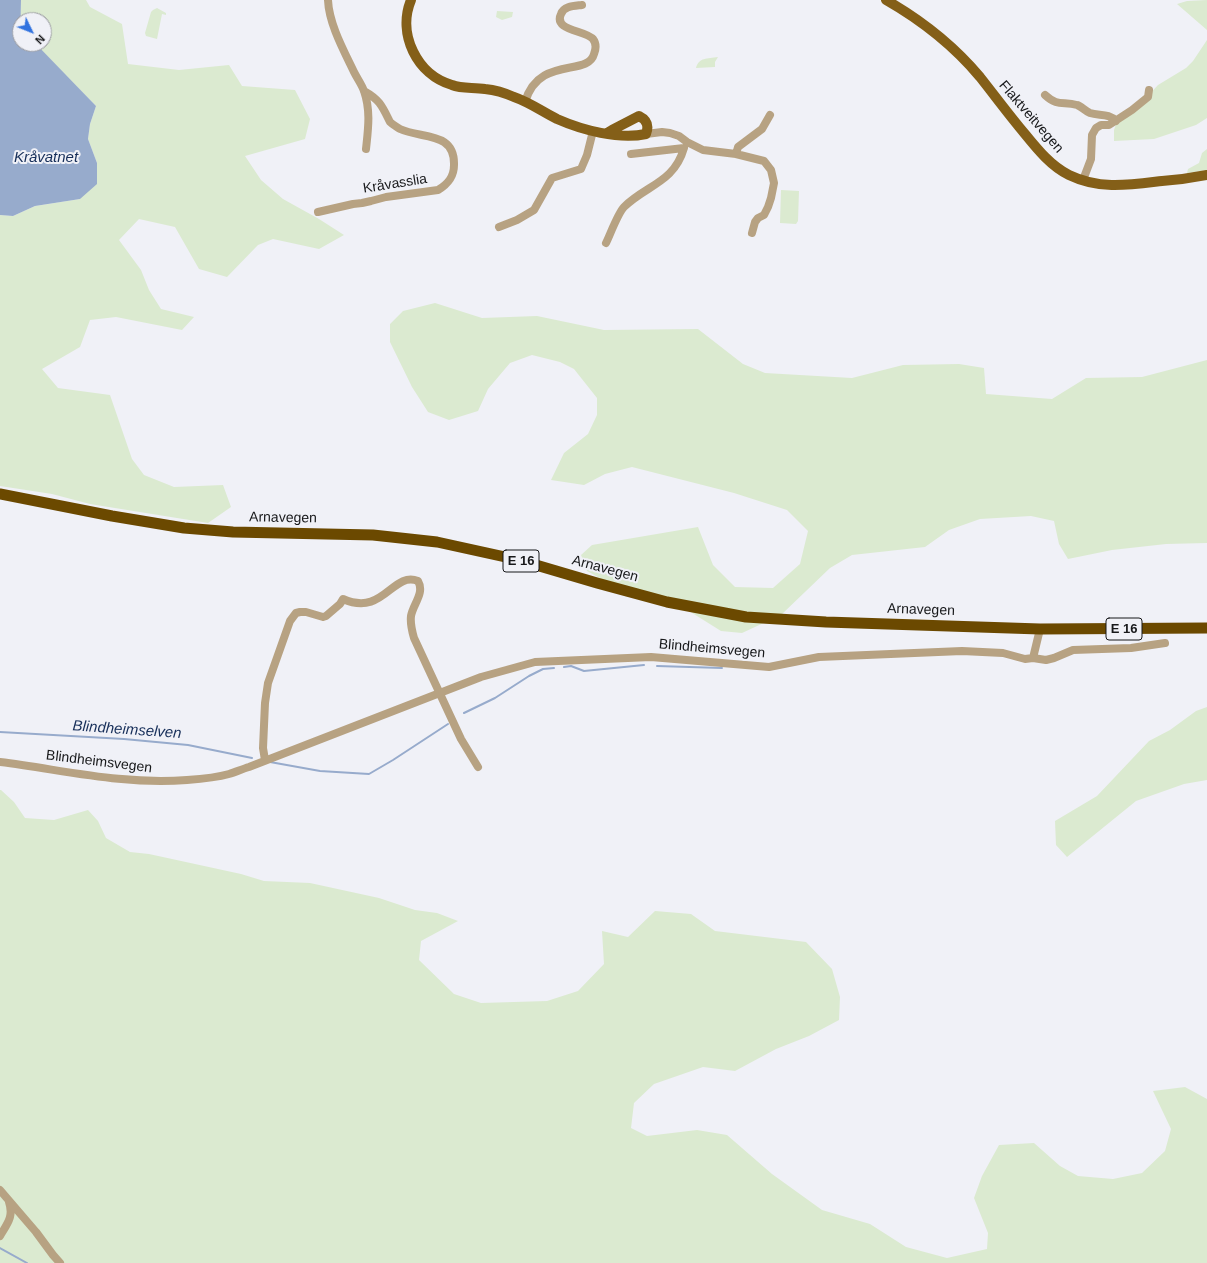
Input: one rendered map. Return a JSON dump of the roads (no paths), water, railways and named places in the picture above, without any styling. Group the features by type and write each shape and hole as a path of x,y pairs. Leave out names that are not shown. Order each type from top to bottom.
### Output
{"highway":[{"name":"Arnavegen","path":"0,494 112,516 184,528 233,532 373,535 437,542 519,560 667,602 746,617 826,622 1040,629 1207,628"}],"main road":[{"path":"412,0 407,16 407,30 411,48 421,64 441,81 453,86 499,91 515,97 559,120 593,131 607,133 628,136 646,134 648,129 646,122 639,116 607,133"},
{"name":"Flaktveitvegen","path":"886,0 914,18 940,38 963,59 1044,156 1069,175 1095,184 1111,186 1131,185 1207,175"}],"street":[{"name":"Kråvasslia","path":"328,0 331,20 347,58 364,91 368,107 369,120 366,149"},
{"path":"525,102 533,84 545,74 581,66 588,63 592,59 595,49 593,40 587,35 567,29 560,22 561,14 564,9 571,6 582,5"},
{"path":"1083,180 1091,159 1092,135 1096,128 1101,125 1109,125 1132,110 1148,97 1149,90"},
{"name":"Kråvasslia","path":"318,212 386,197 432,192 443,187 452,178 454,171 453,155 449,147 444,142 436,137 401,130 390,122 379,102 364,91"},
{"path":"1045,95 1050,101 1055,103 1078,105 1089,112 1109,116 1116,121"},
{"path":"736,154 738,147 762,129 770,115"},
{"path":"499,227 534,210 552,178 581,169 587,155 593,131"},
{"path":"646,134 662,132 670,133 679,136 685,145"},
{"path":"606,243 622,208 663,180 673,170 681,158 685,145"},
{"path":"631,154 685,145 703,150 736,154 764,161 771,170 774,183 771,198 764,215 758,218 752,233"},
{"path":"265,760 263,748 264,703 268,682 290,621 296,613 306,612 323,617 340,604 343,598 357,603 371,602 383,596 404,580 410,579 418,581 420,587 411,617 412,631 461,739 478,767"},
{"path":"1033,658 1040,629"},
{"name":"Blindheimsvegen","path":"0,762 80,775 123,780 196,780 228,774 482,677 535,662 651,658 729,663 763,668 820,657 962,651 1003,653 1020,658 1049,659 1073,650 1131,648 1165,643"},
{"path":"0,1190 60,1263"},
{"path":"0,1236 10,1219 12,1212 9,1202"}],"water":[{"name":"Kråvatnet","path":"0,0 21,0 21,12 12,12 12,52 44,52 96,106 90,124 88,139 97,163 97,184 80,199 35,206 13,216 0,215"}],"waterway":[{"name":"Blindheimselven","path":"564,667 571,666 584,671 644,665"},
{"name":"Blindheimselven","path":"657,666 722,668"},
{"name":"Blindheimselven","path":"464,713 495,698 529,676 543,669 554,668"},
{"name":"Blindheimselven","path":"270,762 320,771 369,774 448,724"},
{"name":"Blindheimselven","path":"0,732 124,739 188,745 252,758"},
{"path":"0,1248 27,1263"}]}
